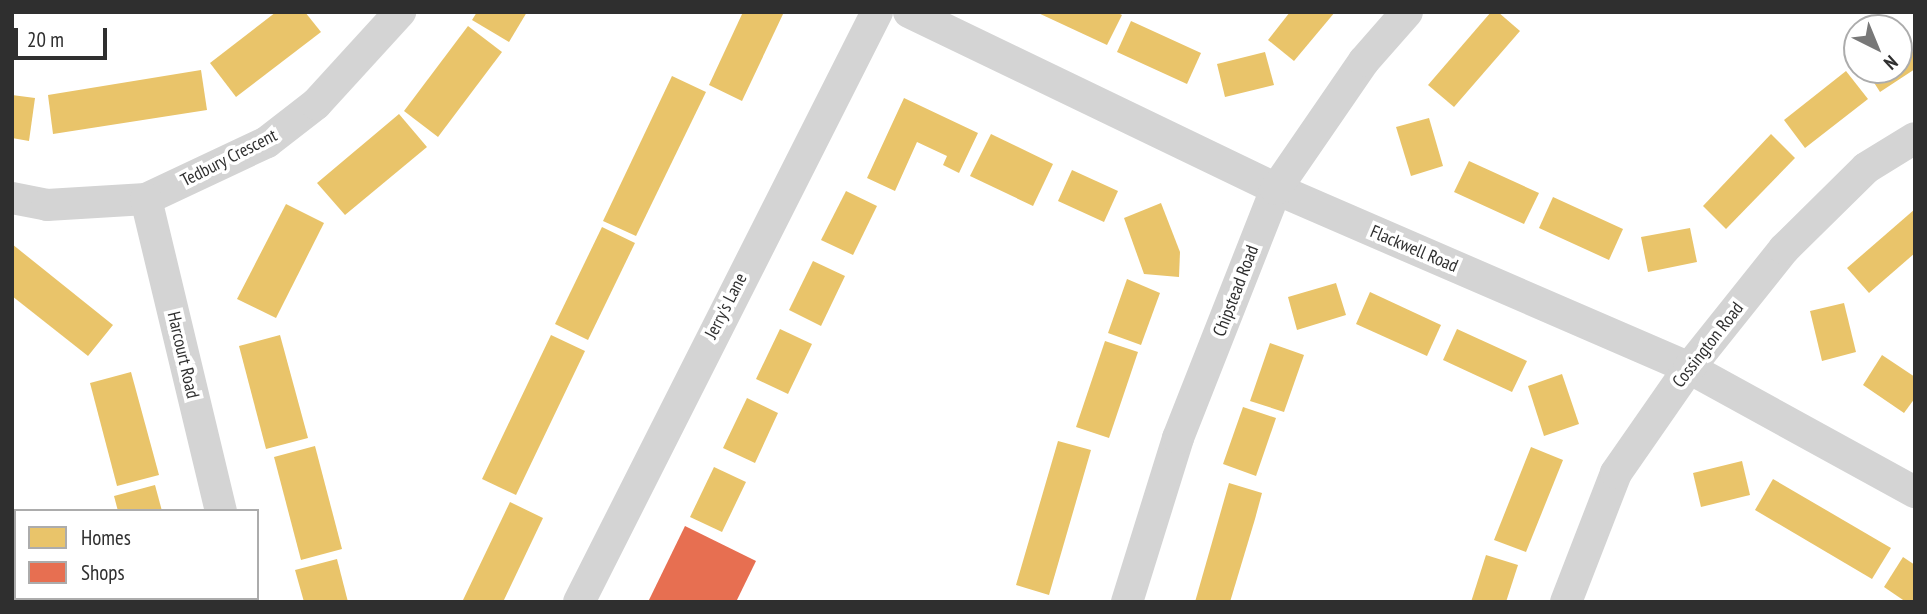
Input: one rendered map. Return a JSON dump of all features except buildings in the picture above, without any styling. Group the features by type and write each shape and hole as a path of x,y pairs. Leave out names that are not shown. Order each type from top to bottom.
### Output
{"street":[{"name":"Tedbury Crescent","path":"12,198 47,205 146,199 267,142 316,104 400,12"},
{"name":"Jerry's Lane","path":"579,602 877,12"},
{"name":"Flackwell Road","path":"909,12 1276,189 1689,368 1915,492"},
{"name":"Chipstead Road","path":"1127,602 1178,438 1276,189 1364,61 1407,12"},
{"name":"Cossington Road","path":"1566,602 1616,473 1689,368 1784,249 1866,168 1915,138"},
{"name":"Harcourt Road","path":"146,199 221,509"}]}
